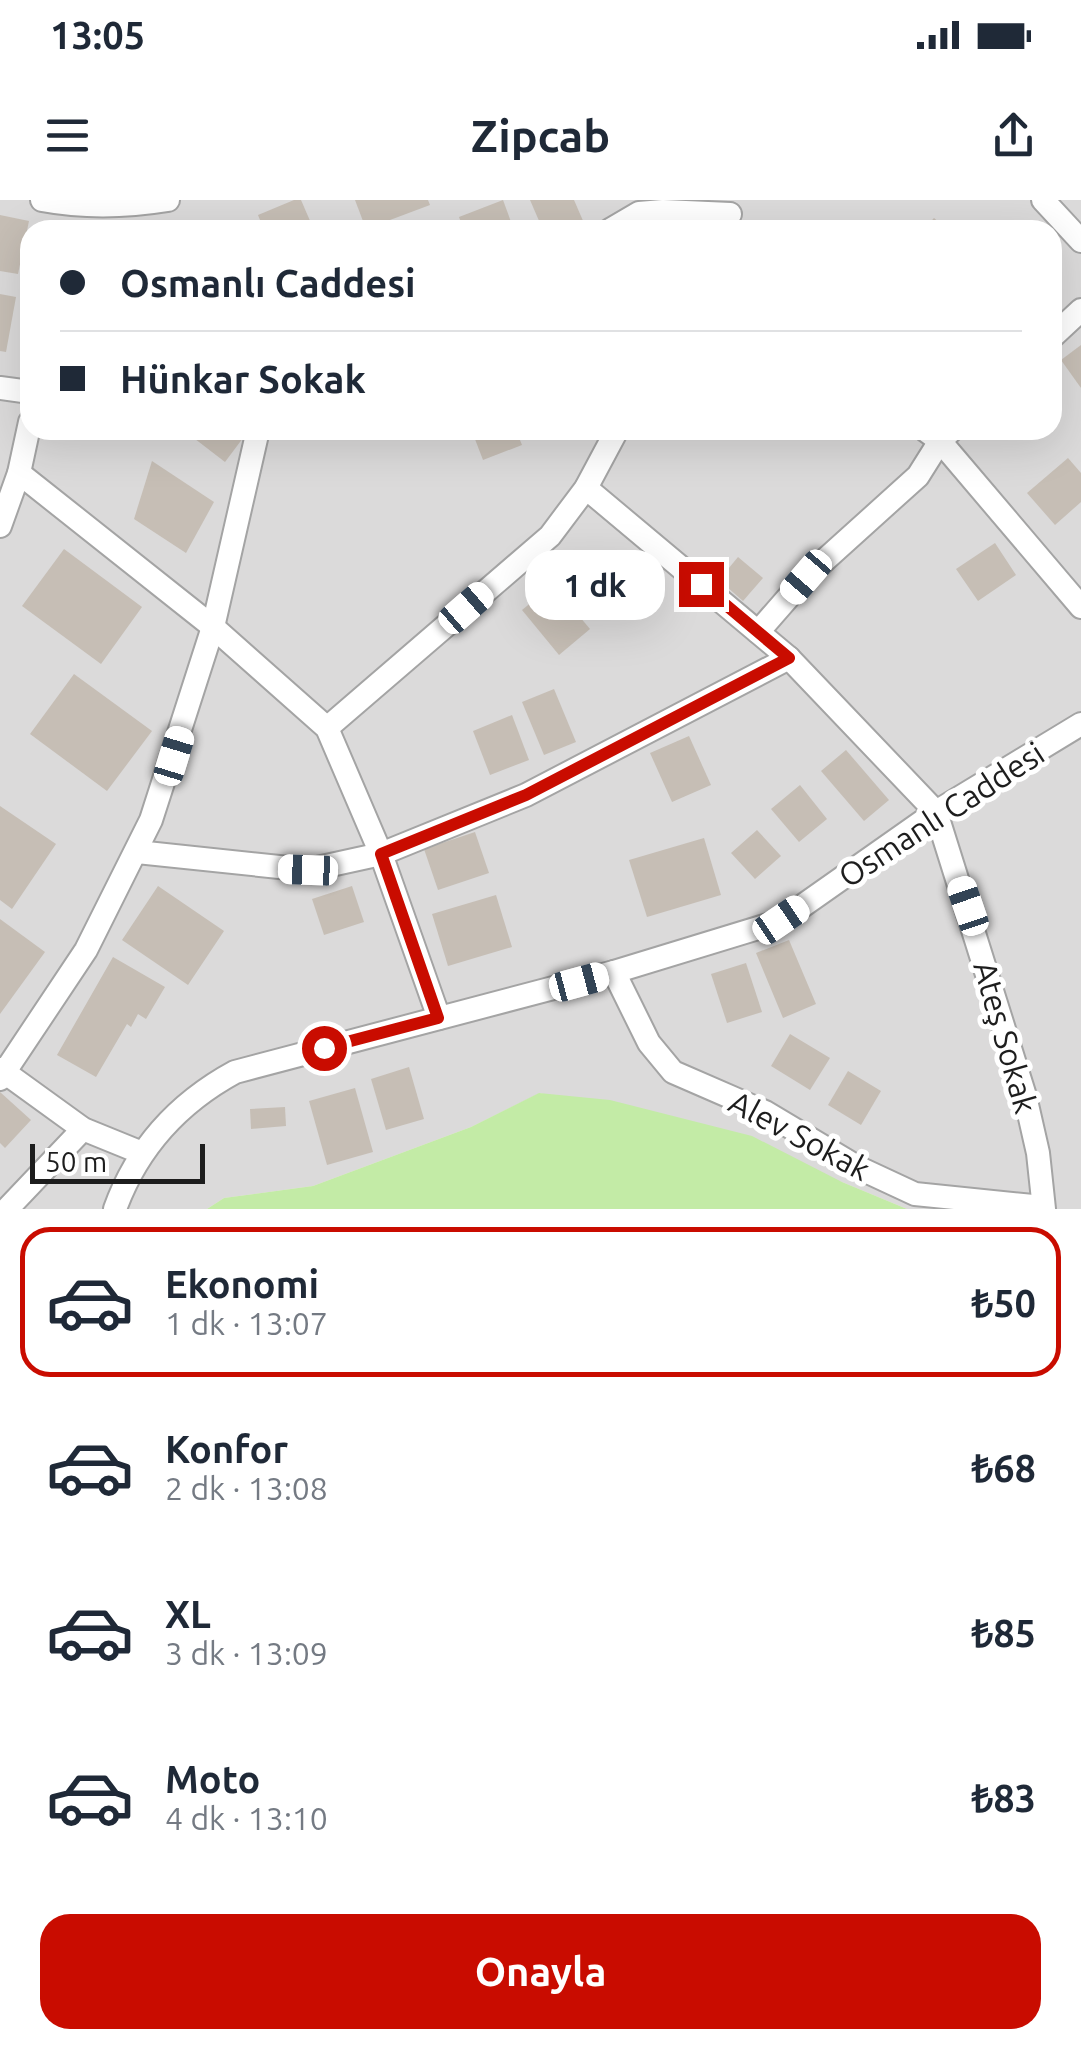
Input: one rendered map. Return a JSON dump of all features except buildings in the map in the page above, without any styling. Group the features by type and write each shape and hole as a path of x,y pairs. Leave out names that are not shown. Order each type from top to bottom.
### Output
{"street":[{"path":"42,200 79,212 168,200"},
{"path":"1043,200 1081,240"},
{"path":"627,220 639,213 663,211 731,215"},
{"path":"1062,328 1081,310"},
{"path":"0,526 26,440"},
{"path":"142,1153 84,1129 2,1074 86,950 137,852 164,788 213,627 256,440"},
{"path":"327,728 550,536 586,488 612,440"},
{"path":"758,632 806,577 918,476 936,440"},
{"path":"944,440 1081,607"},
{"path":"19,472 213,627 327,728 381,854 438,1018"},
{"path":"586,488 789,658 936,812"},
{"path":"137,852 308,870 381,854 526,795 789,658"},
{"name":"Osmanlı Caddesi","path":"114,1209 142,1153 174,1114 201,1090 235,1072 614,972 781,920 936,812 1081,724"},
{"name":"Ateş Sokak","path":"936,812 1025,1096 1038,1153 1043,1208"},
{"name":"Alev Sokak","path":"614,972 649,1043 674,1072 765,1112 857,1167 915,1194 1043,1208"},
{"path":"7,1209 84,1129"}],"shaded area":[{"path":"0,200 1081,200 1081,1209 907,1209 842,1182 540,1093 471,1127 313,1186 224,1198 207,1209 0,1209"}],"green space":[{"path":"539,1093 610,1100 752,1136 842,1182 907,1209 207,1209 224,1198 313,1186 471,1127"}],"route":[{"path":"324,1048 438,1018 381,854 526,795 789,658 701,584"}]}
